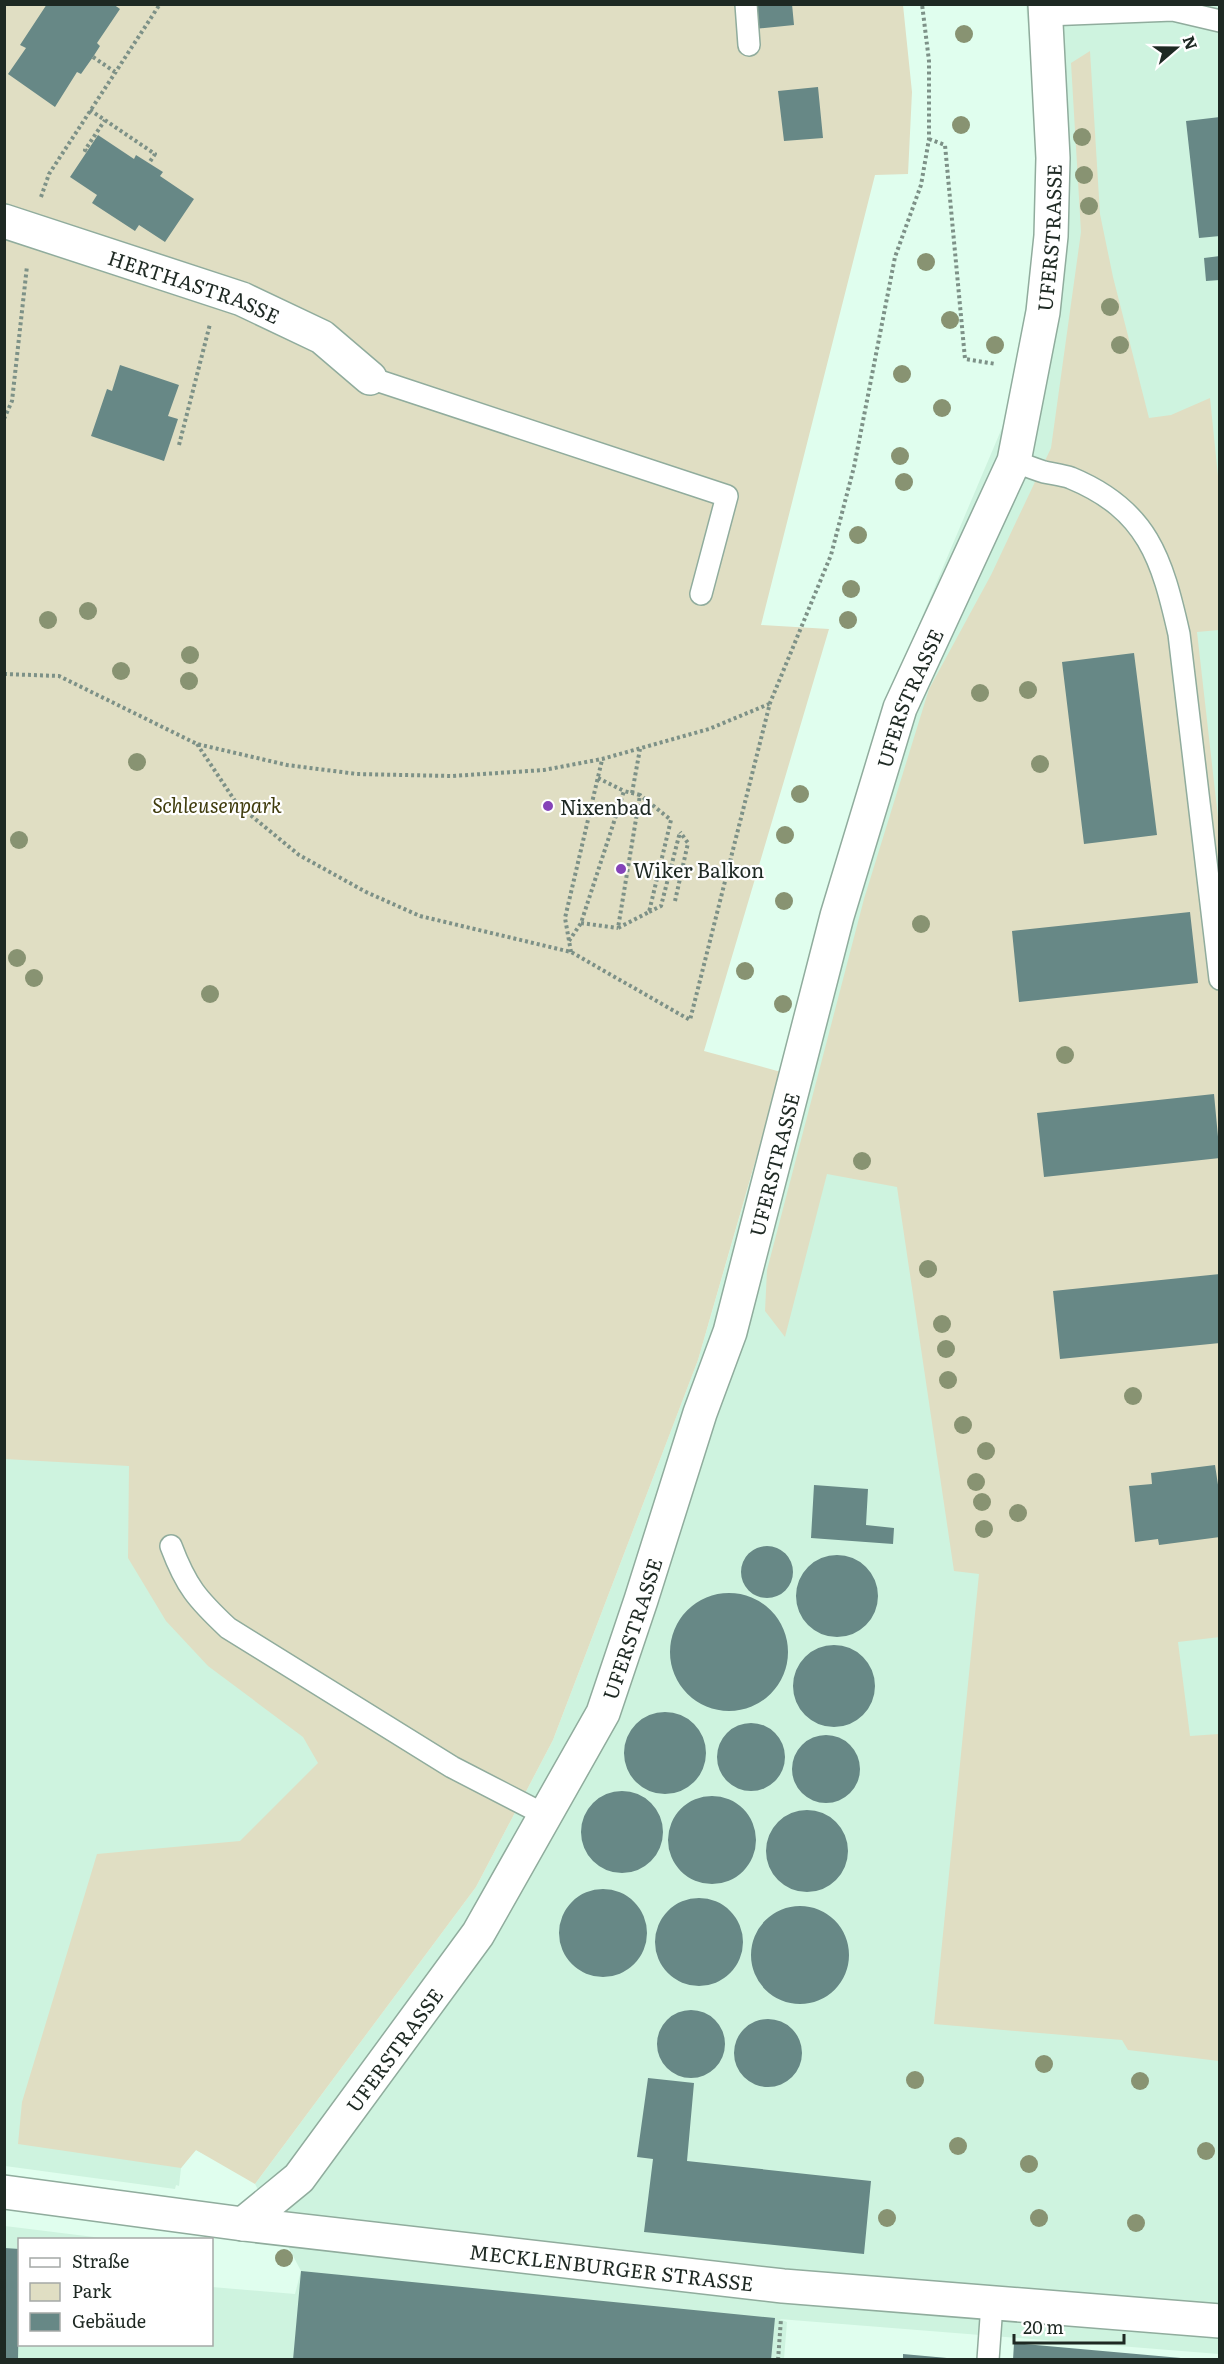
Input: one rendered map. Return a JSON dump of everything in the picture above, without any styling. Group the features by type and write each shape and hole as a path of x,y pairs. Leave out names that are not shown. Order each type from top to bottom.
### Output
{"street":[{"name":"UFERSTRASSE","path":"243,2224 299,2178 478,1934 603,1713 700,1413 730,1332 837,916 900,708 1014,461 1043,312 1051,236 1053,158 1046,10"},
{"name":"HERTHASTRASSE","path":"18,225 242,299 322,337 370,378"},
{"name":"MECKLENBURGER STRASSE","path":"4,2192 243,2224 783,2286 1220,2321"}],"lane":[{"path":"746,4 749,45"},
{"path":"1046,10 1173,10 1220,21"},
{"path":"370,378 727,496 701,594"},
{"path":"1014,461 1069,477 1101,493 1143,530 1158,557 1168,586 1179,634 1220,979"},
{"path":"171,1546 181,1574 198,1600 228,1628 452,1767 545,1815"},
{"path":"988,2360 992,2304"}],"path":[{"path":"18,225 160,4"},
{"path":"197,744 237,804 298,855 366,892 420,916 571,952 690,1020 770,703 831,555 854,467 895,257 921,185 929,139 929,61 922,4"},
{"path":"93,57 115,72"},
{"path":"90,110 155,154 149,163"},
{"path":"87,152 85,150 105,120"},
{"path":"929,139 945,145 964,359"},
{"path":"4,419 12,401 24,292"},
{"path":"179,445 219,292"},
{"path":"4,674 59,676 197,744 287,765 357,774 452,776 544,770 602,759 709,729 770,703"},
{"path":"632,793 640,749"},
{"path":"571,952 565,918 602,759"},
{"path":"598,778 624,791 640,795 671,820 649,912"},
{"path":"569,941 582,922 624,791"},
{"path":"618,928 640,795"},
{"path":"582,922 618,928 661,906 680,832 688,843 675,901"}],"shaded area":[{"path":"1026,5 1219,5 1219,2354 779,2319 787,2322 784,2359 5,2360 5,2226 102,2238 18,2238 18,2346 213,2346 213,2287 295,2294 301,2271 255,2184 476,1887 553,1740 698,1360 894,683 1010,409 1037,232 1039,153"},
{"path":"5,1002 672,1050 247,2176 196,2150 183,2163 185,2163 181,2168 179,2186 176,2185 175,2189 5,2166"}],"green space":[{"name":"Schleusenpark","path":"4,5 903,5 912,92 908,174 875,175 761,625 829,629 704,1051 781,1072 698,1360 553,1740 476,1887 255,2184 196,2150 181,2168 18,2144 22,2102 97,1854 240,1841 318,1763 303,1737 208,1666 166,1621 128,1558 129,1466 5,1459"},
{"path":"1090,51 1100,214 1113,277 1149,418 1171,415 1210,398 1219,486 1219,630 1197,632 1220,835 1220,1637 1178,1642 1190,1736 1219,1734 1219,2061 1128,2050 1122,2040 934,2024 979,1574 954,1571 897,1187 827,1174 785,1337 765,1311 767,1270 864,899 929,689 991,575 1051,448 1081,232 1071,63"}],"building":[{"path":"47,4 113,4 120,9 97,43 100,46 93,57 81,74 77,72 55,107 8,74 26,48 20,45"},
{"path":"752,4 792,4 794,25 754,29"},
{"path":"818,87 823,138 784,141 778,91"},
{"path":"1220,117 1220,236 1199,238 1186,121"},
{"path":"98,135 134,159 136,155 163,172 160,176 194,199 165,242 139,225 135,231 92,203 97,195 70,177"},
{"path":"1220,256 1220,280 1206,281 1204,258"},
{"path":"120,365 179,385 168,416 178,419 164,461 91,436 107,389 112,391"},
{"path":"1134,653 1157,835 1084,844 1062,662"},
{"path":"1190,912 1198,983 1019,1002 1012,931"},
{"path":"1214,1094 1220,1158 1044,1177 1037,1113"},
{"path":"1220,1274 1220,1343 1060,1359 1053,1291"},
{"path":"1215,1465 1220,1498 1220,1537 1159,1545 1158,1539 1135,1542 1129,1486 1152,1484 1151,1473"},
{"path":"814,1485 868,1489 866,1525 894,1528 893,1544 811,1538"},
{"path":"767,1546 777,1548 785,1554 791,1562 793,1572 791,1582 785,1590 777,1596 767,1598 757,1596 749,1590 743,1582 741,1572 743,1562 749,1554 757,1548"},
{"path":"829,1555 845,1555 860,1562 871,1573 878,1588 875,1612 866,1625 845,1637 829,1637 814,1630 803,1619 796,1604 796,1588 803,1573 814,1562"},
{"path":"729,1593 752,1598 771,1610 783,1629 788,1652 783,1675 771,1694 752,1706 729,1711 706,1706 687,1694 675,1675 670,1652 675,1629 687,1610 706,1598"},
{"path":"826,1645 842,1645 857,1652 868,1663 875,1678 872,1702 863,1715 842,1727 826,1727 811,1720 800,1709 793,1694 793,1678 800,1663 811,1652"},
{"path":"665,1712 681,1715 694,1724 703,1737 706,1753 703,1769 694,1782 681,1791 665,1794 649,1791 636,1782 627,1769 624,1753 627,1737 636,1724 649,1715"},
{"path":"751,1723 764,1726 775,1733 782,1744 785,1757 782,1770 775,1781 764,1788 751,1791 738,1788 727,1781 720,1770 717,1757 720,1744 727,1733 738,1726"},
{"path":"826,1735 839,1738 850,1745 857,1756 860,1769 857,1782 850,1793 839,1800 826,1803 813,1800 802,1793 795,1782 792,1769 795,1756 802,1745 813,1738"},
{"path":"622,1791 638,1794 651,1803 660,1816 663,1832 660,1848 651,1861 638,1870 622,1873 606,1870 593,1861 584,1848 581,1832 584,1816 593,1803 606,1794"},
{"path":"712,1796 729,1800 743,1809 752,1823 756,1840 752,1857 743,1871 729,1880 712,1884 695,1880 681,1871 672,1857 668,1840 672,1823 681,1809 695,1800"},
{"path":"799,1810 815,1810 830,1817 841,1828 848,1843 845,1867 836,1880 815,1892 799,1892 784,1885 773,1874 766,1859 766,1843 773,1828 784,1817"},
{"path":"603,1889 620,1892 634,1902 644,1916 647,1933 644,1950 634,1964 620,1974 603,1977 586,1974 572,1964 562,1950 559,1933 562,1916 572,1902 586,1892"},
{"path":"699,1898 716,1902 730,1911 739,1925 743,1942 739,1959 730,1973 716,1982 699,1986 682,1982 668,1973 659,1959 655,1942 659,1925 668,1911 682,1902"},
{"path":"800,1906 819,1910 834,1921 845,1936 849,1955 845,1974 834,1989 819,2000 800,2004 781,2000 766,1989 755,1974 751,1955 755,1936 766,1921 781,1910"},
{"path":"691,2010 704,2012 715,2020 723,2031 725,2044 723,2057 715,2068 704,2076 691,2078 678,2076 667,2068 659,2057 657,2044 659,2031 667,2020 678,2012"},
{"path":"768,2019 781,2021 792,2029 800,2040 802,2053 800,2066 792,2077 781,2085 768,2087 755,2085 744,2077 736,2066 734,2053 736,2040 744,2029 755,2021"},
{"path":"648,2078 694,2083 687,2161 871,2181 864,2254 644,2232 653,2159 637,2157"},
{"path":"4,2248 18,2249 18,2360 4,2360"},
{"path":"301,2271 775,2318 771,2360 293,2360"},
{"path":"1014,2343 1181,2358 1180,2360 1013,2360"},
{"path":"903,2354 947,2358 947,2360 903,2360"}],"place":[{"name":"Nixenbad","path":"548,806"},
{"name":"Wiker Balkon","path":"621,869"}]}
